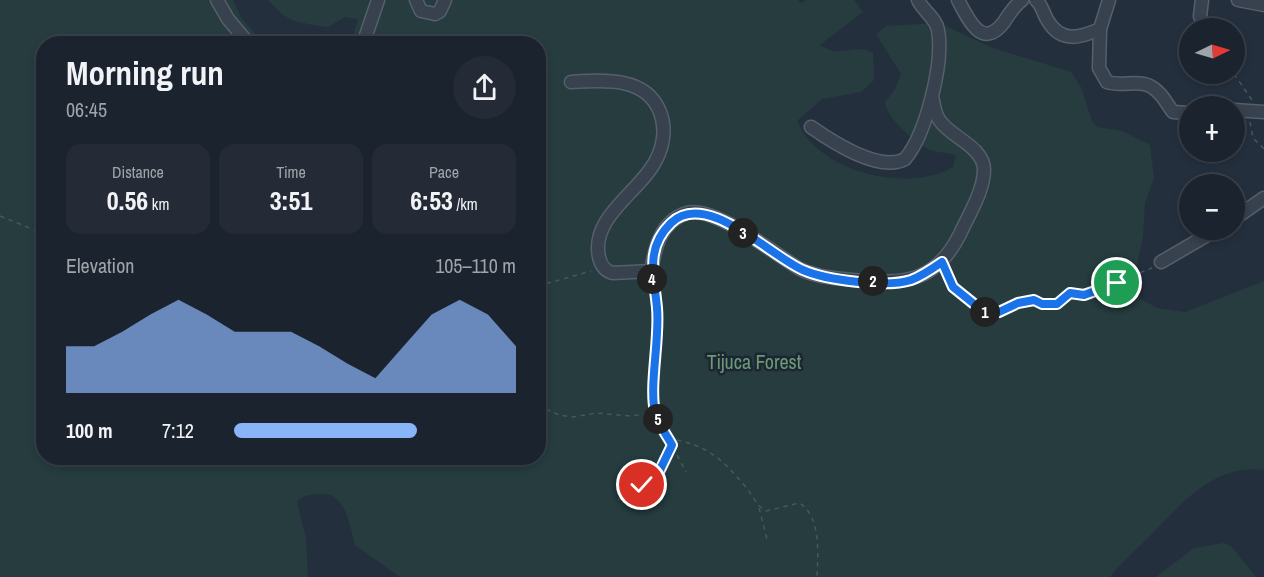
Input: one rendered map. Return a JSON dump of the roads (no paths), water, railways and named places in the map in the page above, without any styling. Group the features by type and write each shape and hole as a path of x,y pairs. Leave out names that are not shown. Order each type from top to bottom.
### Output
{"street":[{"path":"217,0 228,19 242,36"},
{"path":"366,36 378,0"},
{"path":"416,0 421,11 435,14 440,11 445,0"},
{"path":"811,127 839,146 881,161 900,162 910,154 933,99 938,31 935,21 918,0"},
{"path":"958,0 973,27 980,33 989,33 998,29 1022,0"},
{"path":"1036,0 1047,21 1066,37 1084,36 1100,29"},
{"path":"1109,0 1100,29 1099,69 1107,82 1147,84 1160,93 1173,112 1179,112"},
{"path":"1201,18 1202,0"},
{"path":"1238,0 1264,5"},
{"path":"571,82 622,82 639,87 648,93 664,121 665,131 656,161 610,216 600,235 598,254 603,268 613,273 651,271 656,245 661,234 673,220 688,212 699,212 722,220 802,270 829,278 894,283 925,274 942,262 953,248 967,218 984,169 981,158 975,151 939,121 933,99"},
{"path":"1245,211 1264,198"},
{"path":"1161,262 1199,240"}],"park label":[{"name":"Tijuca Forest","path":"754,362"}]}
